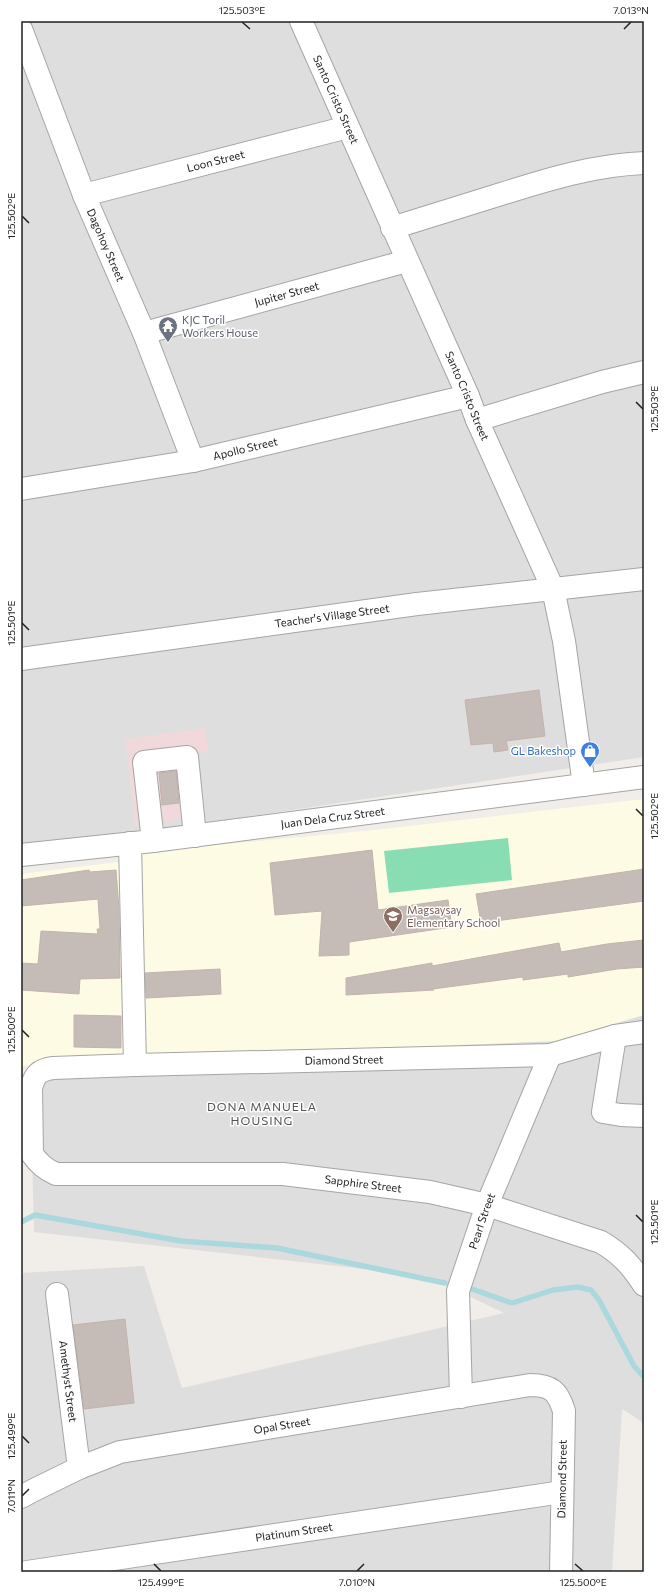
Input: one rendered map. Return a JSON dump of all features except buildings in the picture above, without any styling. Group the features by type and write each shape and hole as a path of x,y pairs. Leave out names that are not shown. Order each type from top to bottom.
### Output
{"street":[{"name":"Santo Cristo Street","path":"301,21 468,396 476,420 553,589 564,641 584,785"},
{"name":"Dagohoy Street","path":"21,29 84,195 144,333 193,460"},
{"name":"Loon Street","path":"84,195 348,127"},
{"path":"392,228 533,184 589,169 620,164 644,163"},
{"name":"Jupiter Street","path":"144,333 407,261"},
{"path":"476,420 602,382 644,372"},
{"name":"Apollo Street","path":"21,489 193,460 468,396"},
{"name":"Teacher's Village Street","path":"21,659 308,618 418,604 644,579"},
{"path":"153,841 144,762 187,756 195,836"},
{"name":"Juan Dela Cruz Street","path":"21,855 195,836 644,777"},
{"path":"130,843 136,1065"},
{"name":"Diamond Street","path":"56,1174 47,1170 32,1154 31,1088 34,1078 42,1070 136,1065 550,1055 615,1036 644,1032"},
{"path":"615,1036 603,1112 644,1116"},
{"name":"Pearl Street","path":"461,1397 458,1291 487,1205 550,1055"},
{"name":"Sapphire Street","path":"56,1174 283,1174 430,1192 487,1205 601,1242 618,1252 640,1272"},
{"name":"Amethyst Street","path":"57,1294 79,1468"},
{"name":"Opal Street","path":"21,1497 79,1468 120,1452 530,1385 543,1385 552,1390"},
{"name":"Diamond Street","path":"552,1390 560,1398 564,1411 561,1572"},
{"name":"Platinum Street","path":"27,1572 562,1492"}],"shaded area":[{"path":"21,21 644,21 644,757 21,851"},
{"path":"205,728 208,752 195,753 202,817 135,825 125,739"},
{"name":"Magsaysay Elementary School","path":"644,799 644,1015 556,1041 144,1058 142,852 374,830"},
{"path":"126,861 133,1055 21,1066 21,874"},
{"path":"644,976 644,1423 622,1409 612,1572 21,1572 21,1441 23,1440 21,1422 21,1273 144,1266 182,1388 504,1313 427,1276 34,1232 29,1027"}],"green space":[{"path":"508,838 512,880 389,893 384,851"}],"waterway":[{"path":"21,1222 35,1215 181,1241 277,1248 445,1283"},
{"path":"469,1288 512,1303 553,1290 578,1287 591,1290 599,1300 634,1366 644,1377"}],"place":[{"name":"KJC Toril Workers House","path":"168,343"},
{"name":"GL Bakeshop","path":"590,768"},
{"name":"Magsaysay Elementary School","path":"393,933"}],"district":[{"name":"DONA MANUELA HOUSING","path":"262,1114"}]}
